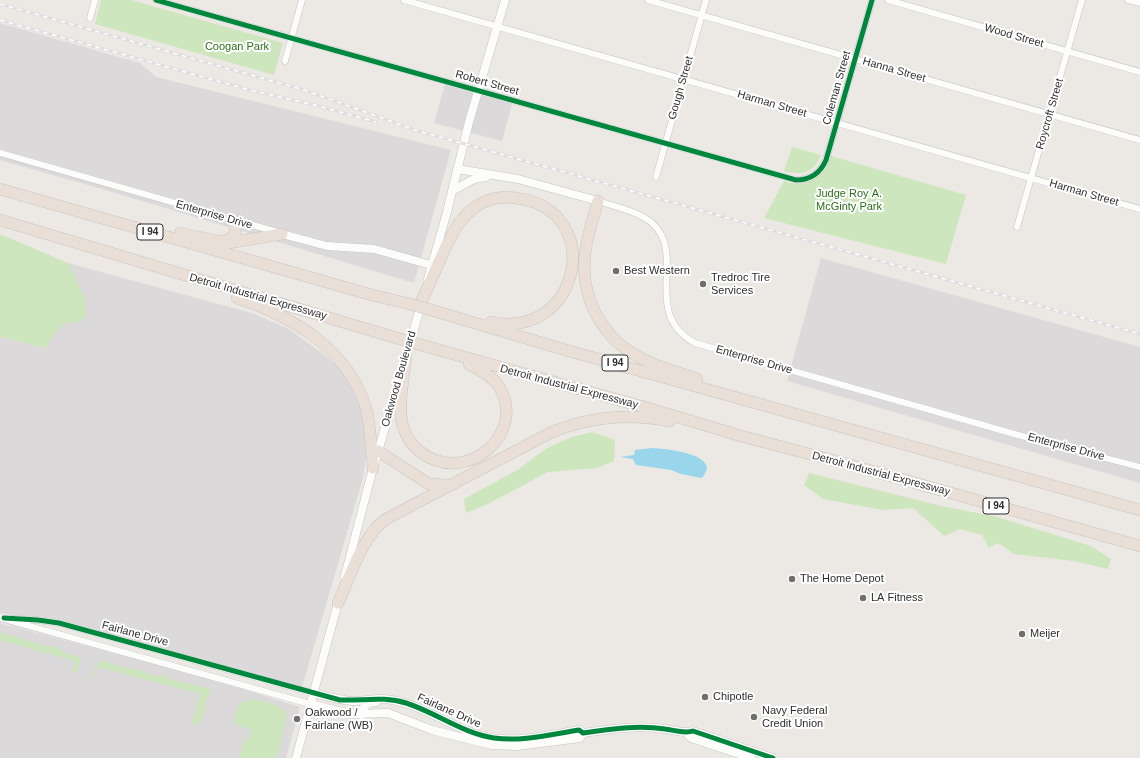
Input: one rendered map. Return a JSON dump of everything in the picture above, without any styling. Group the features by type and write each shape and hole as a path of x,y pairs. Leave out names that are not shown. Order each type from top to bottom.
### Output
{"highway":[{"path":"4,190 217,242 240,242 282,234"},
{"name":"I 94","path":"4,190 372,295 410,304 1140,510"},
{"path":"422,300 456,229 463,218 481,202 492,198 505,196 518,198 532,201 546,208 556,217 567,231 572,244 574,259 569,281 558,300 535,318 521,322 498,324 451,316"},
{"path":"598,201 586,244 585,277 591,305 609,334 626,350 649,362 755,398 780,409"},
{"path":"217,242 228,240 234,234 235,227 230,219"},
{"name":"Detroit Industrial Expressway","path":"0,220 150,266 463,358 1140,546"},
{"path":"150,266 198,286 260,305 301,327 330,350 350,374 363,401 369,424 372,468"},
{"path":"406,357 401,410 402,424 415,447 425,456 438,461 453,464 470,461 487,451 498,438 505,415 504,402 497,384 484,372 468,363 463,358"},
{"path":"338,603 364,545 376,527 386,519 550,433 596,418 622,416 650,417 741,436"},
{"path":"378,451 429,484 436,486 451,485"}],"main road":[{"name":"Oakwood Boulevard","path":"296,758 338,603 372,468 406,357 505,0"},
{"name":"Enterprise Drive","path":"457,170 539,184 598,201"},
{"path":"452,191 474,179 504,177"},
{"name":"Enterprise Drive","path":"282,234 328,246 374,249 431,266"},
{"name":"Fairlane Drive","path":"313,693 340,700 382,699 406,703 459,728 481,736 496,738 524,738 580,730 583,733 634,727 687,733 693,731 773,758"},
{"path":"362,715 361,711 371,702 406,703"},
{"name":"Fairlane Drive","path":"310,704 343,713 362,715 378,713 400,716 452,736 472,741 507,746 580,738 583,733"},
{"path":"400,716 409,716 432,725 435,724 436,716"},
{"name":"Fairlane Drive","path":"687,733 691,738 750,758"}],"street":[{"path":"90,18 95,0"},
{"name":"Robert Street","path":"156,0 479,90 788,179 802,180 812,177"},
{"path":"285,61 302,0"},
{"name":"Harman Street","path":"404,0 1140,209"},
{"name":"Hanna Street","path":"648,0 1140,140"},
{"name":"Gough Street","path":"656,177 706,0"},
{"name":"Coleman Street","path":"812,177 823,166 837,123 872,0"},
{"name":"Wood Street","path":"888,0 1140,72"},
{"name":"Roycroft Street","path":"1017,227 1082,0"},
{"path":"1128,0 1140,3"},
{"name":"Enterprise Drive","path":"0,153 282,234"},
{"name":"Enterprise Drive","path":"598,201 644,217 659,231 664,240 666,249 666,301 669,315 679,332 695,343 1140,467"},
{"name":"Fairlane Drive","path":"2,618 59,623 313,693"},
{"name":"Fairlane Drive","path":"2,618 310,704"}],"shaded area":[{"path":"0,23 140,63 156,77 451,150 414,283 102,189 0,160"},
{"path":"446,81 513,101 502,141 434,123"},
{"path":"821,258 1140,347 1140,483 787,381"},
{"path":"68,263 255,314 289,329 322,353 337,366 352,387 363,410 367,434 363,478 302,687 77,625 0,613 0,337 45,348"},
{"path":"0,623 220,682 300,707 286,758 0,758"}],"green space":[{"name":"Coogan Park","path":"101,0 131,0 283,43 274,75 95,24"},
{"path":"792,147 821,155 815,166 806,172 796,173 784,171"},
{"name":"Judge Roy A. McGinty Park","path":"831,156 966,195 946,264 764,218 784,181 800,184 813,179 824,170"},
{"path":"0,234 68,263 86,300 86,314 82,321 66,323 60,327 45,348 0,337"},
{"path":"592,432 615,440 614,461 597,468 548,472 488,504 466,513 464,499 519,469 547,448 572,437"},
{"path":"809,473 942,506 997,517 1091,546 1111,559 1108,569 1074,561 1014,554 998,543 989,548 982,535 960,529 944,536 913,508 883,510 823,499 804,485"},
{"path":"0,632 45,646 59,647 63,652 79,657 81,661 77,671 72,673 75,661 0,640"},
{"path":"103,661 122,667 141,670 155,676 166,675 169,679 208,688 210,695 205,703 205,711 199,723 192,725 200,694 98,667 95,676 93,674 98,662"},
{"path":"256,699 280,706 287,714 277,758 239,758 244,740 248,741 251,729 233,724 239,703"}],"water":[{"path":"652,448 684,452 693,455 705,463 707,469 701,478 681,474 671,470 636,465 633,459 620,457 634,455 635,450"}],"railway":[{"path":"0,4 304,90 415,130 1140,334"},
{"path":"0,20 253,91 315,105 376,122"}],"cycle path":[{"path":"156,0 796,180 806,179 814,175 824,165 872,0"},
{"path":"4,618 59,623 340,700 381,699 398,701 417,707 471,732 494,738 515,739 579,730 583,733 645,727 683,732 693,731 773,758"}],"place":[{"name":"Best Western","path":"616,271"},
{"name":"Tredroc Tire Services","path":"703,284"},
{"name":"The Home Depot","path":"792,579"},
{"name":"LA Fitness","path":"863,598"},
{"name":"Meijer","path":"1022,634"},
{"name":"Chipotle","path":"705,697"},
{"name":"Navy Federal Credit Union","path":"754,717"},
{"name":"Oakwood / Fairlane (WB)","path":"297,719"}]}
